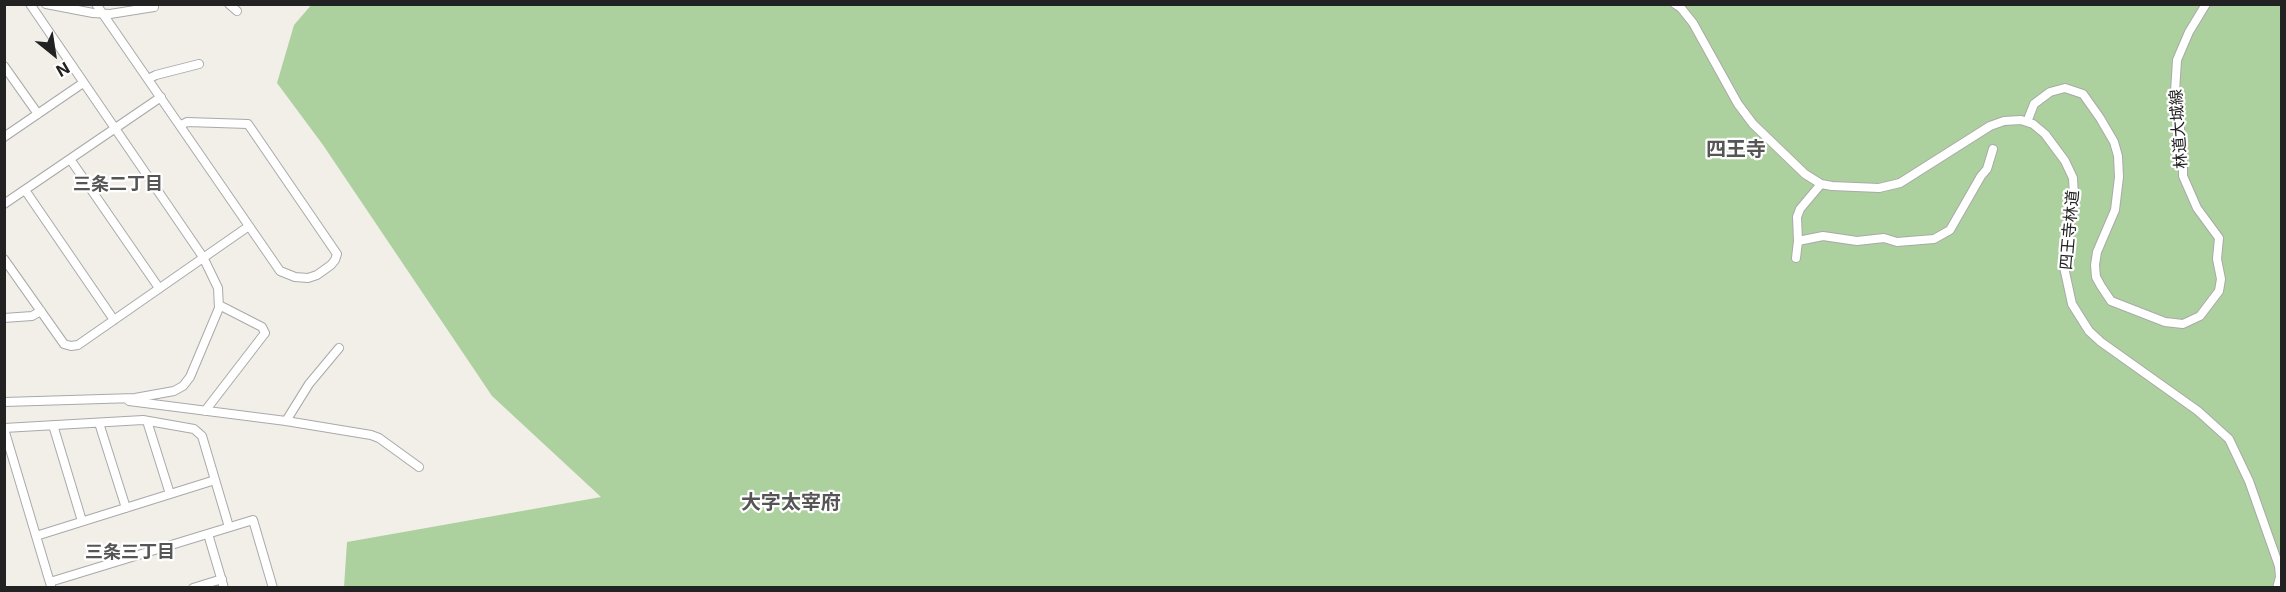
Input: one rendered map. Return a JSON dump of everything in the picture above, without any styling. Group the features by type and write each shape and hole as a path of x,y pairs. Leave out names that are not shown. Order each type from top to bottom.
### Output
{"street":[{"path":"4,402 119,399 160,395 183,386 190,377 219,305 216,279 203,257 30,4"},
{"path":"46,4 102,14 154,7 153,4"},
{"path":"96,4 280,271 285,275 308,278 317,275 335,260 337,254 248,124 187,122 181,125"},
{"path":"229,4 237,11"},
{"path":"1675,4 1693,23 1738,105 1753,124 1805,174 1821,184 1879,188 1900,183 1990,126 2009,120 2027,122"},
{"name":"林道大城線","path":"2027,122 2034,104 2050,92 2065,88 2083,93 2114,142 2118,156 2119,177 2115,210 2097,252 2096,277 2111,301 2122,306 2165,322 2183,324 2200,316 2219,291 2221,279 2217,259 2219,238 2197,208 2183,176 2183,151 2175,92 2177,60 2189,32 2206,4"},
{"path":"148,79 199,64"},
{"path":"4,66 38,114"},
{"path":"4,137 83,83"},
{"path":"4,204 160,97"},
{"name":"四王寺林道","path":"2027,122 2045,134 2065,161 2073,178 2074,196 2064,267 2072,304 2089,331 2101,342 2198,411 2229,439 2249,481 2279,566 2280,577 2277,588"},
{"path":"1798,241 1823,236 1857,241 1884,238 1897,242 1934,239 1950,230 1989,165 1993,150"},
{"path":"70,159 159,288"},
{"path":"1796,258 1797,217 1800,209 1821,184"},
{"path":"25,190 114,320"},
{"path":"4,259 64,344 71,346 78,345 249,226"},
{"path":"205,411 265,333 262,327 219,305"},
{"path":"4,318 32,316 41,311"},
{"path":"286,421 309,384 339,348"},
{"path":"119,399 286,421 371,435 419,467"},
{"path":"147,421 170,494"},
{"path":"229,527 202,436 198,432 184,426 147,421 4,428 5,439 51,585 253,520 273,588"},
{"path":"99,423 126,508"},
{"path":"53,425 82,521"},
{"path":"36,536 215,480"},
{"path":"208,534 224,588"},
{"path":"30,556 41,554"},
{"path":"193,588 222,579"}],"green space":[{"path":"312,4 2281,5 2281,587 344,587 347,542 601,497 492,396 323,145 277,83 294,25"}],"district":[{"name":"四王寺","path":"1736,150"},
{"name":"三条二丁目","path":"118,185"},
{"name":"大字太宰府","path":"791,503"},
{"name":"三条三丁目","path":"130,553"}]}
